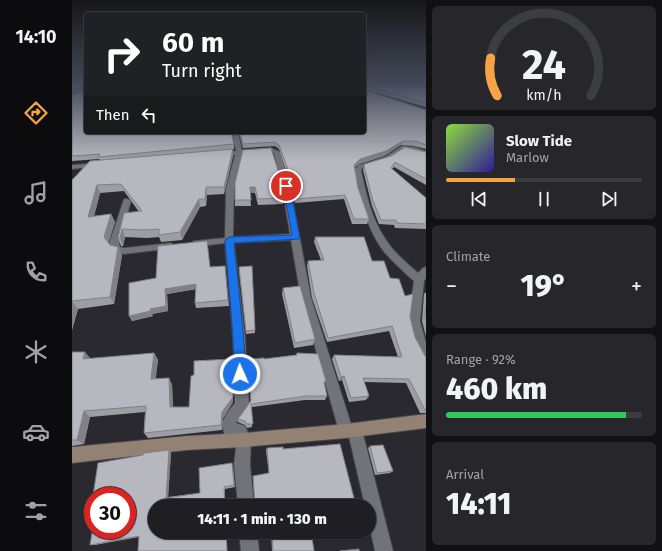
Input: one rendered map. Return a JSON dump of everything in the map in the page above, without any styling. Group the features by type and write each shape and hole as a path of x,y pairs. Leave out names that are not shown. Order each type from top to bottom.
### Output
{"street":[{"path":"235,134 239,152 230,189 229,240 239,337 242,404 229,421 230,431 240,431 244,440 242,464 245,499"},
{"path":"426,153 414,149 402,148 387,158 361,166 357,170 362,194 381,241 387,250 422,275 414,321 419,340 426,356"},
{"path":"215,154 271,150 277,152 286,186 306,298 351,430 384,551"},
{"path":"72,167 104,164"},
{"path":"127,201 114,244 117,249 124,251 229,240 296,238"},
{"path":"72,455 187,443 244,440 351,430 426,421"},
{"path":"249,539 250,551"}],"building":[{"path":"72,109 84,109 84,134 232,134 234,144 98,157 100,154 72,156"},
{"path":"366,109 422,109 426,110 426,145 416,141 403,141 386,151 360,159 354,165 358,188 369,219 354,219 345,195 295,199 292,181 279,145 275,142 243,144 240,134 366,134"},
{"path":"405,147 426,152 426,179 395,162 391,168 426,198 426,224 397,223 396,220 381,220 373,201 364,166 365,164 391,156"},
{"path":"271,148 281,180 284,198 258,199 255,187 250,187 251,200 235,200 235,183 243,150"},
{"path":"233,149 224,187 206,187 205,199 199,199 180,232 159,235 159,229 122,229 120,238 118,238 124,213 142,211 121,184 97,185 88,217 111,214 104,237 110,245 118,247 110,297 72,301 72,180 90,161"},
{"path":"315,237 364,237 372,261 384,261 390,278 399,279 405,296 413,294 410,317 415,337 426,357 426,410 409,379 363,378 369,396 351,398 344,376 341,377 334,355 402,357 392,326 328,338 314,293 308,261 324,260"},
{"path":"207,241 210,267 225,266 228,300 195,303 196,284 165,289 166,306 150,309 151,311 129,316 129,283 156,278 158,246"},
{"path":"252,266 255,330 246,331 239,267"},
{"path":"300,286 315,339 295,343 283,288"},
{"path":"72,352 85,352 83,359 154,353 151,379 169,378 170,407 189,407 191,376 194,375 194,361 232,359 233,397 222,412 221,425 144,433 146,406 84,411 77,440 72,440"},
{"path":"297,353 318,354 326,381 324,382 327,396 306,396 251,404 253,424 247,424 245,421 238,419 251,401 248,359 264,359 297,355"},
{"path":"340,444 354,499 255,499 253,476 269,473 267,448 283,447 283,449"},
{"path":"383,445 393,471 377,473 370,446"},
{"path":"169,450 166,498 200,493 199,468 232,463 234,485 224,487 225,499 148,499 148,539 226,539 227,551 138,551 139,536 136,537 136,487 94,487 98,463 143,455 144,453"},
{"path":"91,539 123,539 90,545"},
{"path":"272,539 312,539 314,551 273,551"},
{"path":"359,549 359,551 340,551"}],"route":[{"path":"240,374 239,337 233,294 229,240 296,238 286,186"}]}
